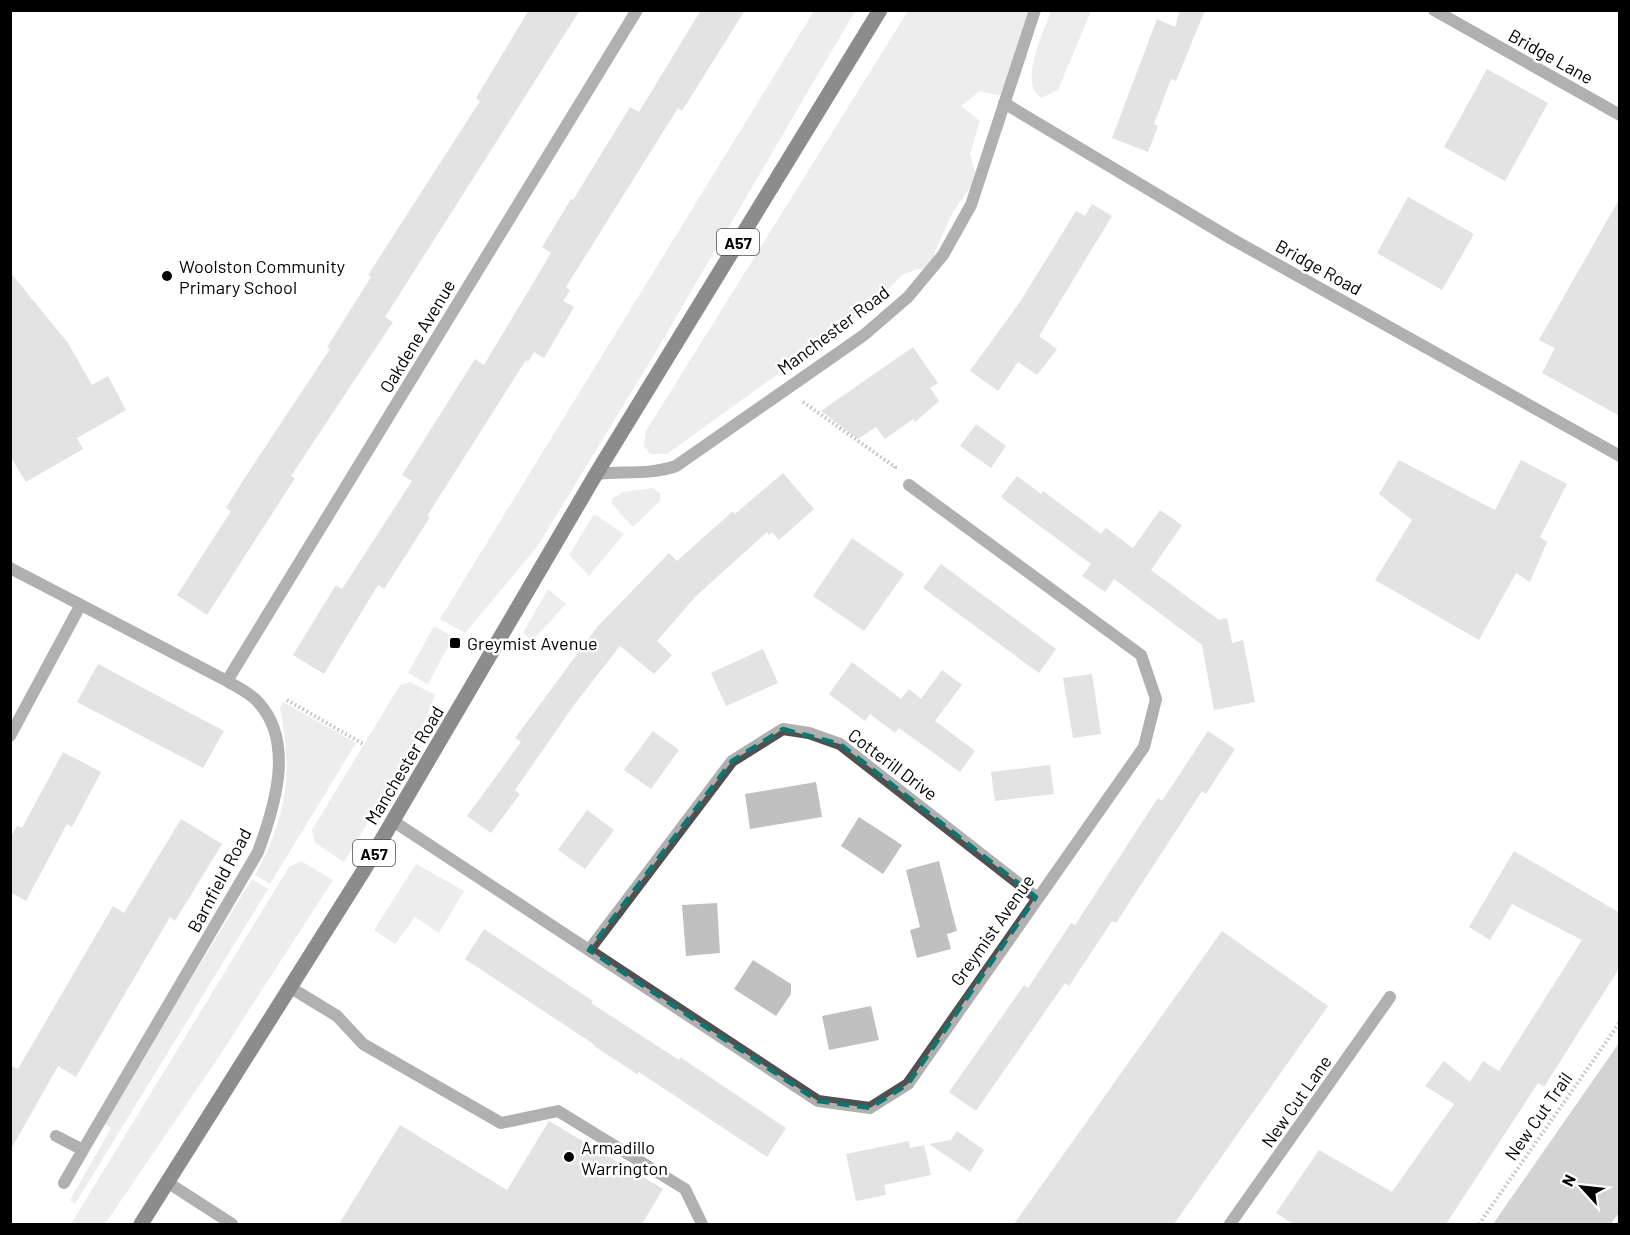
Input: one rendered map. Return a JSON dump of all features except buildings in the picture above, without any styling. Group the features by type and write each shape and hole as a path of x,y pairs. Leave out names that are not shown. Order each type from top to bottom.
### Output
{"main road":[{"name":"Manchester Road","path":"141,1224 291,988 393,821 596,474 880,10"}],"street":[{"name":"Oakdene Avenue","path":"227,681 638,10"},
{"name":"Manchester Road","path":"596,474 626,470 659,472 676,466 864,335 908,297 943,255 971,205 1035,10"},
{"name":"Bridge Lane","path":"1434,10 1620,115"},
{"name":"Bridge Road","path":"1004,103 1230,238 1620,456"},
{"name":"Greymist Avenue","path":"393,821 818,1101 870,1108 908,1084 1036,897 1144,747 1156,699 1141,655 909,485"},
{"name":"Barnfield Road","path":"10,568 227,681 256,699 266,712 275,732 278,777 267,829 247,874 64,1183"},
{"path":"10,736 80,606"},
{"name":"Cotterill Drive","path":"589,950 732,761 783,729 840,744 1036,897"},
{"path":"291,988 337,1016 363,1044 501,1123 558,1111 685,1189 702,1224"},
{"name":"New Cut Lane","path":"1230,1224 1390,997"},
{"path":"56,1136 83,1150"},
{"path":"167,1182 232,1224"}],"path":[{"path":"785,390 895,467 894,473 909,485"},
{"path":"286,700 363,744"},
{"name":"New Cut Trail","path":"1479,1224 1620,1022"}],"highlighted area":[{"path":"783,729 840,744 1036,897 908,1084 870,1108 818,1101 589,950 732,761"}],"shaded area":[{"path":"814,11 855,11 651,360 537,547 465,633 440,619"},
{"path":"908,11 1034,11 1036,18 1017,44 1026,58 1017,82 1002,96 980,91 961,106 980,121 970,154 975,172 971,186 953,212 935,251 934,262 927,270 917,269 902,275 868,309 667,454 650,454 644,446 646,431"},
{"path":"1051,11 1091,11 1058,90 1041,98 1035,91 1032,69"},
{"path":"652,488 660,493 660,501 633,527 612,504 612,499 623,492"},
{"path":"594,514 624,534 589,576 569,555"},
{"path":"548,589 566,604 532,641 523,633"},
{"path":"434,626 453,637 428,684 408,673"},
{"path":"410,682 435,695 415,745 344,862 315,843 312,830 400,685"},
{"path":"283,702 356,743 270,884 255,875 274,834 284,794 286,753 280,708"},
{"path":"301,861 333,880 218,1058 105,1224 71,1224 289,867"},
{"path":"416,864 464,891 439,933 415,917 395,944 374,930"},
{"path":"252,879 268,889 75,1204 70,1200 111,1128 103,1123"},
{"path":"1619,1043 1620,1211 1611,1224 1493,1224"}],"place":[{"name":"Woolston Community Primary School","path":"167,276"},
{"name":"Greymist Avenue","path":"455,643"},
{"name":"Armadillo Warrington","path":"569,1157"}]}
